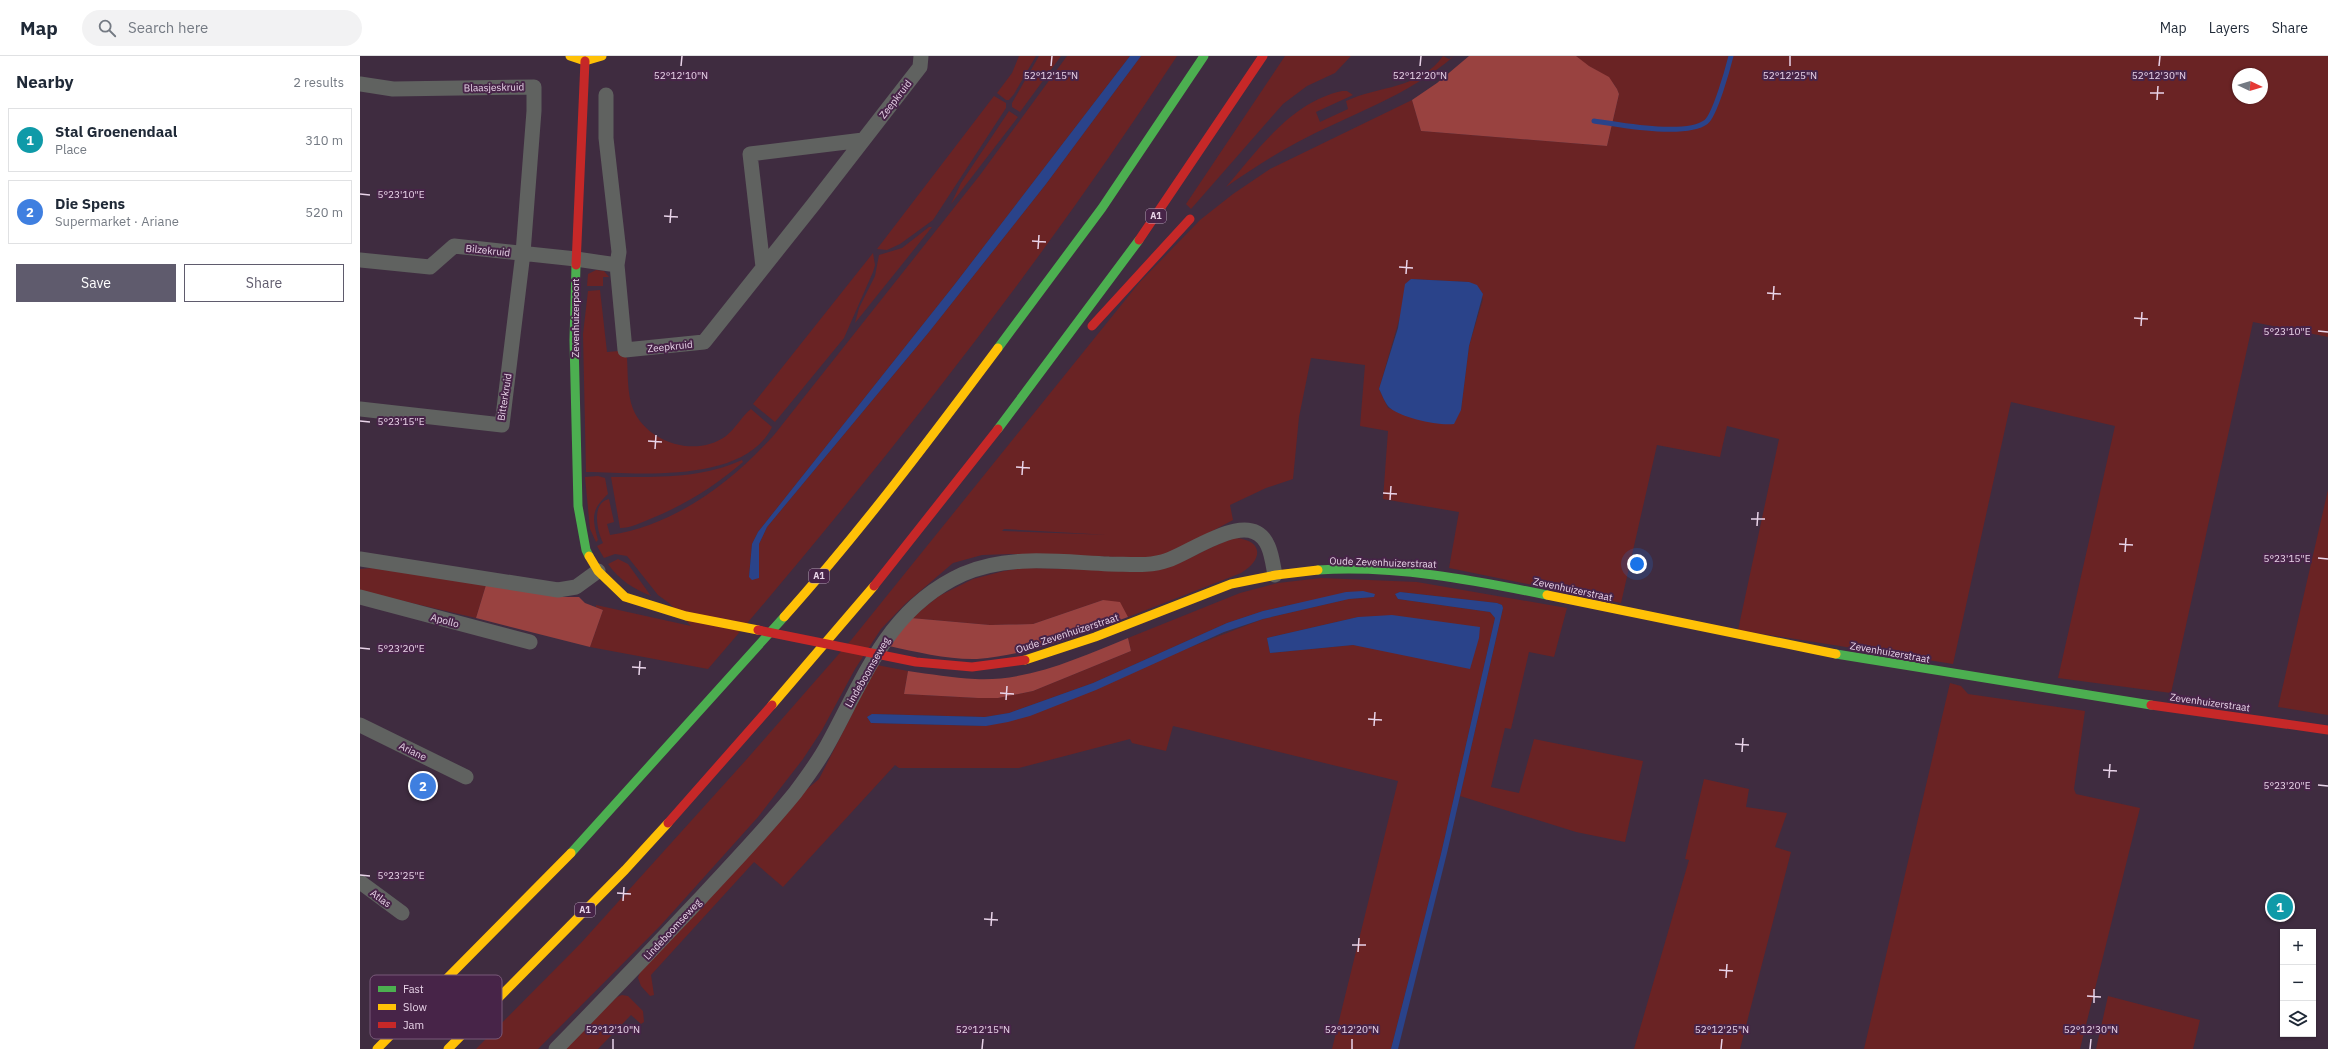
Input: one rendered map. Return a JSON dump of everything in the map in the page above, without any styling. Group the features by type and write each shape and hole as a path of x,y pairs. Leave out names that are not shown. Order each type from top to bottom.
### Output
{"main road":[{"path":"570,56 585,61 602,56"},
{"name":"A1","path":"450,975 580,844 808,590 943,422 1088,227 1204,56"},
{"name":"A1","path":"502,994 625,870 723,762 861,604 1042,372 1138,242 1263,56"},
{"name":"Zevenhuizerpoort","path":"585,61 576,258 574,340 578,506 584,544 598,571 625,597 686,616"},
{"name":"A1","path":"1087,331 1190,219"},
{"name":"A1","path":"1042,372 1071,347"},
{"name":"Oude Zevenhuizerstraat","path":"686,616 916,662 972,667 1027,660 1094,637 1231,584 1275,575 1316,571 1368,571 1452,576"},
{"name":"Zevenhuizerstraat","path":"1452,576 1513,587 1776,643 1977,678 2328,730"},
{"name":"A1","path":"377,1049 387,1039"},
{"name":"A1","path":"448,1049 458,1039"}],"street":[{"name":"Zeepkruid","path":"606,95 606,125 618,252 617,265 625,350 704,342 920,67 920,56"},
{"name":"Blaasjeskruid","path":"360,84 393,89 534,87 534,111 523,253"},
{"path":"764,267 750,154 863,140"},
{"name":"Bilzekruid","path":"360,260 430,267 454,246 576,258"},
{"name":"Bitterkruid","path":"360,409 502,425 523,253"},
{"path":"576,258 617,265"},
{"name":"Lindeboomseweg","path":"556,1049 737,859 793,794 828,744 857,685 891,631 911,608 931,591 963,574 985,566 1010,562 1158,563 1190,552 1231,531 1244,529 1254,531 1265,541 1275,575"},
{"path":"360,558 558,590 576,587 598,571"},
{"name":"Apollo","path":"360,597 530,642"},
{"name":"Ariane","path":"360,725 466,777"},
{"name":"Atlas","path":"360,882 402,913"}],"shaded area":[{"path":"1019,56 1036,56 1014,94 1009,100 1006,100 997,93 1012,73"},
{"path":"1039,56 1061,56 1020,112 1012,107 1012,103"},
{"path":"1067,56 1130,56 955,284 758,532 752,544 749,577 759,578 759,544 767,527 929,332 1046,184 1141,56 1177,56 1068,215 953,370 771,596 708,669 590,647 603,610 596,607 596,605 691,626 669,603 658,595 627,556 615,554 604,558 597,546 603,543 599,532 597,518 600,506 603,502 609,499 614,522 607,524 610,535 634,530 679,512 700,499 720,485 757,453 774,435 980,175"},
{"path":"1285,56 1351,56 1335,73 1307,86 1283,104 1191,209 1186,204"},
{"path":"1443,56 1449,59 1454,56 1417,83 1398,94 1296,143 1226,187 1263,143 1291,116 1307,105 1342,91 1347,91 1353,95 1316,112 1320,122 1348,109 1346,101 1358,96 1411,81 1423,75 1434,67"},
{"path":"1469,56 1576,56 1589,66 1609,77 1619,94 1607,146 1421,131 1412,100 1437,83"},
{"path":"1576,56 2328,56 2328,337 2253,322 2171,693 2058,678 2115,426 2011,402 1953,664 1738,630 1779,439 1727,426 1720,457 1657,445 1621,603 1449,568 1459,512 1383,499 1388,431 1360,426 1365,365 1311,358 1299,417 1293,479 1266,488 1230,505 1233,520 1173,552 1152,558 1010,554 982,555 953,563 905,604 881,629 855,669 822,730 803,759 758,817 661,925 538,1049 476,1049 486,1039 502,1039 502,1023 581,943 746,760 852,639 1139,283 1200,220 1233,194 1270,169 1412,100 1421,131 1607,146 1619,94 1611,81","holes":["1411,279 1469,282 1483,299 1469,346 1461,410 1430,422 1388,408 1379,389","1004,529 1107,535 1002,531"]},
{"path":"994,96 1006,103 1006,108 933,220 900,244 887,250 877,249"},
{"path":"1009,111 1018,117 951,204 961,183"},
{"path":"929,227 932,227 855,323 859,308 875,276 879,255 902,248"},
{"path":"873,253 875,265 873,272 844,338 775,422 753,404"},
{"path":"596,270 604,271 609,277 603,277 603,286 587,286 588,274"},
{"path":"600,290 607,352 619,351 627,358 631,403 640,421 649,431 674,444 701,446 714,443 726,436 751,409 772,427 758,445 738,458 715,467 660,473 586,472 583,334 588,291"},
{"path":"742,460 743,462 722,479 687,501 663,514 639,524 620,528 611,477 661,477 694,474 710,471"},
{"path":"598,476 605,478 608,494 598,505 594,514 598,540 596,542 590,529 585,477"},
{"path":"2328,490 2328,715 2278,707"},
{"path":"1235,538 1251,542 1255,546 1257,556 1248,568 1241,573 1128,617 1103,600 1033,624 990,625 911,618 939,596 973,579 1004,571 1022,568 1158,570 1178,563 1225,541"},
{"path":"618,559 628,564 651,596 627,583 612,570 608,564"},
{"path":"372,568 486,585 476,618 360,591 360,569"},
{"path":"1321,578 1417,582 1567,608 1554,657 1529,652 1511,729 1505,728 1491,787 1519,793 1534,739 1643,761 1625,842 1576,832 1460,796 1503,608 1502,605 1497,603 1400,592 1395,594 1398,599 1490,612 1495,618 1441,854 1391,1049 1332,1049 1398,781 1173,726 1166,751 1132,743 1130,739 1019,768 899,768 895,765 783,887 754,862 651,975 654,995 650,996 641,986 638,978 640,972 806,790 819,779 877,665 908,671 904,694 998,698 1033,691 1131,651 1128,638 1240,593 1278,583","holes":["1348,599 1263,619 986,726 871,723 867,717 872,714 985,717 1009,713 1093,683 1227,623 1263,611 1294,604","1358,617 1375,648 1353,645 1270,653 1267,638"]},
{"path":"486,585 562,597 579,597 585,603 603,610 590,647 476,618"},
{"path":"1103,600 1120,602 1128,617 1035,649 997,657 967,659 933,655 889,646 911,618 990,625 1033,624"},
{"path":"1128,638 1131,651 1033,691 998,698 904,694 908,671 975,679 1015,677 1054,667"},
{"path":"1950,683 1961,686 1968,694 2085,711 2074,789 2076,794 2140,808 2080,1049 1864,1049"},
{"path":"1704,779 1749,789 1746,807 1787,813 1775,847 1791,852 1740,1049 1634,1049 1689,860 1685,859"},
{"path":"622,995 628,996 643,1011 644,1022 641,1024 631,1015 598,1049 563,1049 617,997"},
{"path":"2108,996 2200,1020 2193,1049 2096,1049"}],"water":[{"path":"1130,56 1141,56 1046,184 929,332 767,527 759,544 759,578 752,580 749,577 752,544 758,532 955,284"},
{"path":"1411,279 1469,282 1477,285 1483,294 1469,346 1461,410 1454,424 1439,424 1411,418 1396,412 1387,404 1379,389 1398,328 1405,284"},
{"path":"1363,591 1375,594 1374,597 1349,599 1263,619 1224,632 1096,690 1030,716 1008,722 986,726 871,723 867,717 872,714 985,717 1009,713 1093,683 1227,623 1263,611 1346,592"},
{"path":"1400,592 1497,603 1502,605 1503,608 1447,853 1398,1049 1391,1049 1441,854 1495,618 1490,612 1398,599 1395,594"},
{"path":"1392,615 1480,627 1479,638 1470,669 1353,645 1270,653 1267,638 1358,617"}],"waterway":[{"path":"1594,121 1652,129 1684,129 1706,122 1710,118 1717,101 1731,56"}],"traffic: fast":[{"path":"998,348 1102,208 1204,56"},
{"path":"998,429 1139,240"},
{"path":"576,265 574,340 578,506 586,550 589,556"},
{"path":"1318,570 1376,570 1434,575 1547,595"},
{"path":"571,853 784,617"},
{"path":"1836,654 2151,705"}],"traffic: slow":[{"path":"570,56 585,61 602,56"},
{"path":"784,617 867,519 998,348"},
{"path":"589,556 598,571 625,597 686,616 758,630"},
{"path":"1025,660 1095,637 1231,584 1276,575 1318,570"},
{"path":"772,705 874,586"},
{"path":"1547,595 1836,654"},
{"path":"502,994 625,870 668,823"},
{"path":"450,975 571,853"},
{"path":"377,1049 387,1039"},
{"path":"448,1049 458,1039"}],"traffic: jam":[{"path":"1139,240 1263,56"},
{"path":"576,265 585,61"},
{"path":"1092,326 1190,219"},
{"path":"874,586 998,429"},
{"path":"758,630 916,662 972,667 1025,660"},
{"path":"668,823 772,705"},
{"path":"2151,705 2328,730"}],"place":[{"name":"Die Spens","path":"423,786"},
{"name":"Stal Groenendaal","path":"2280,907"}]}
